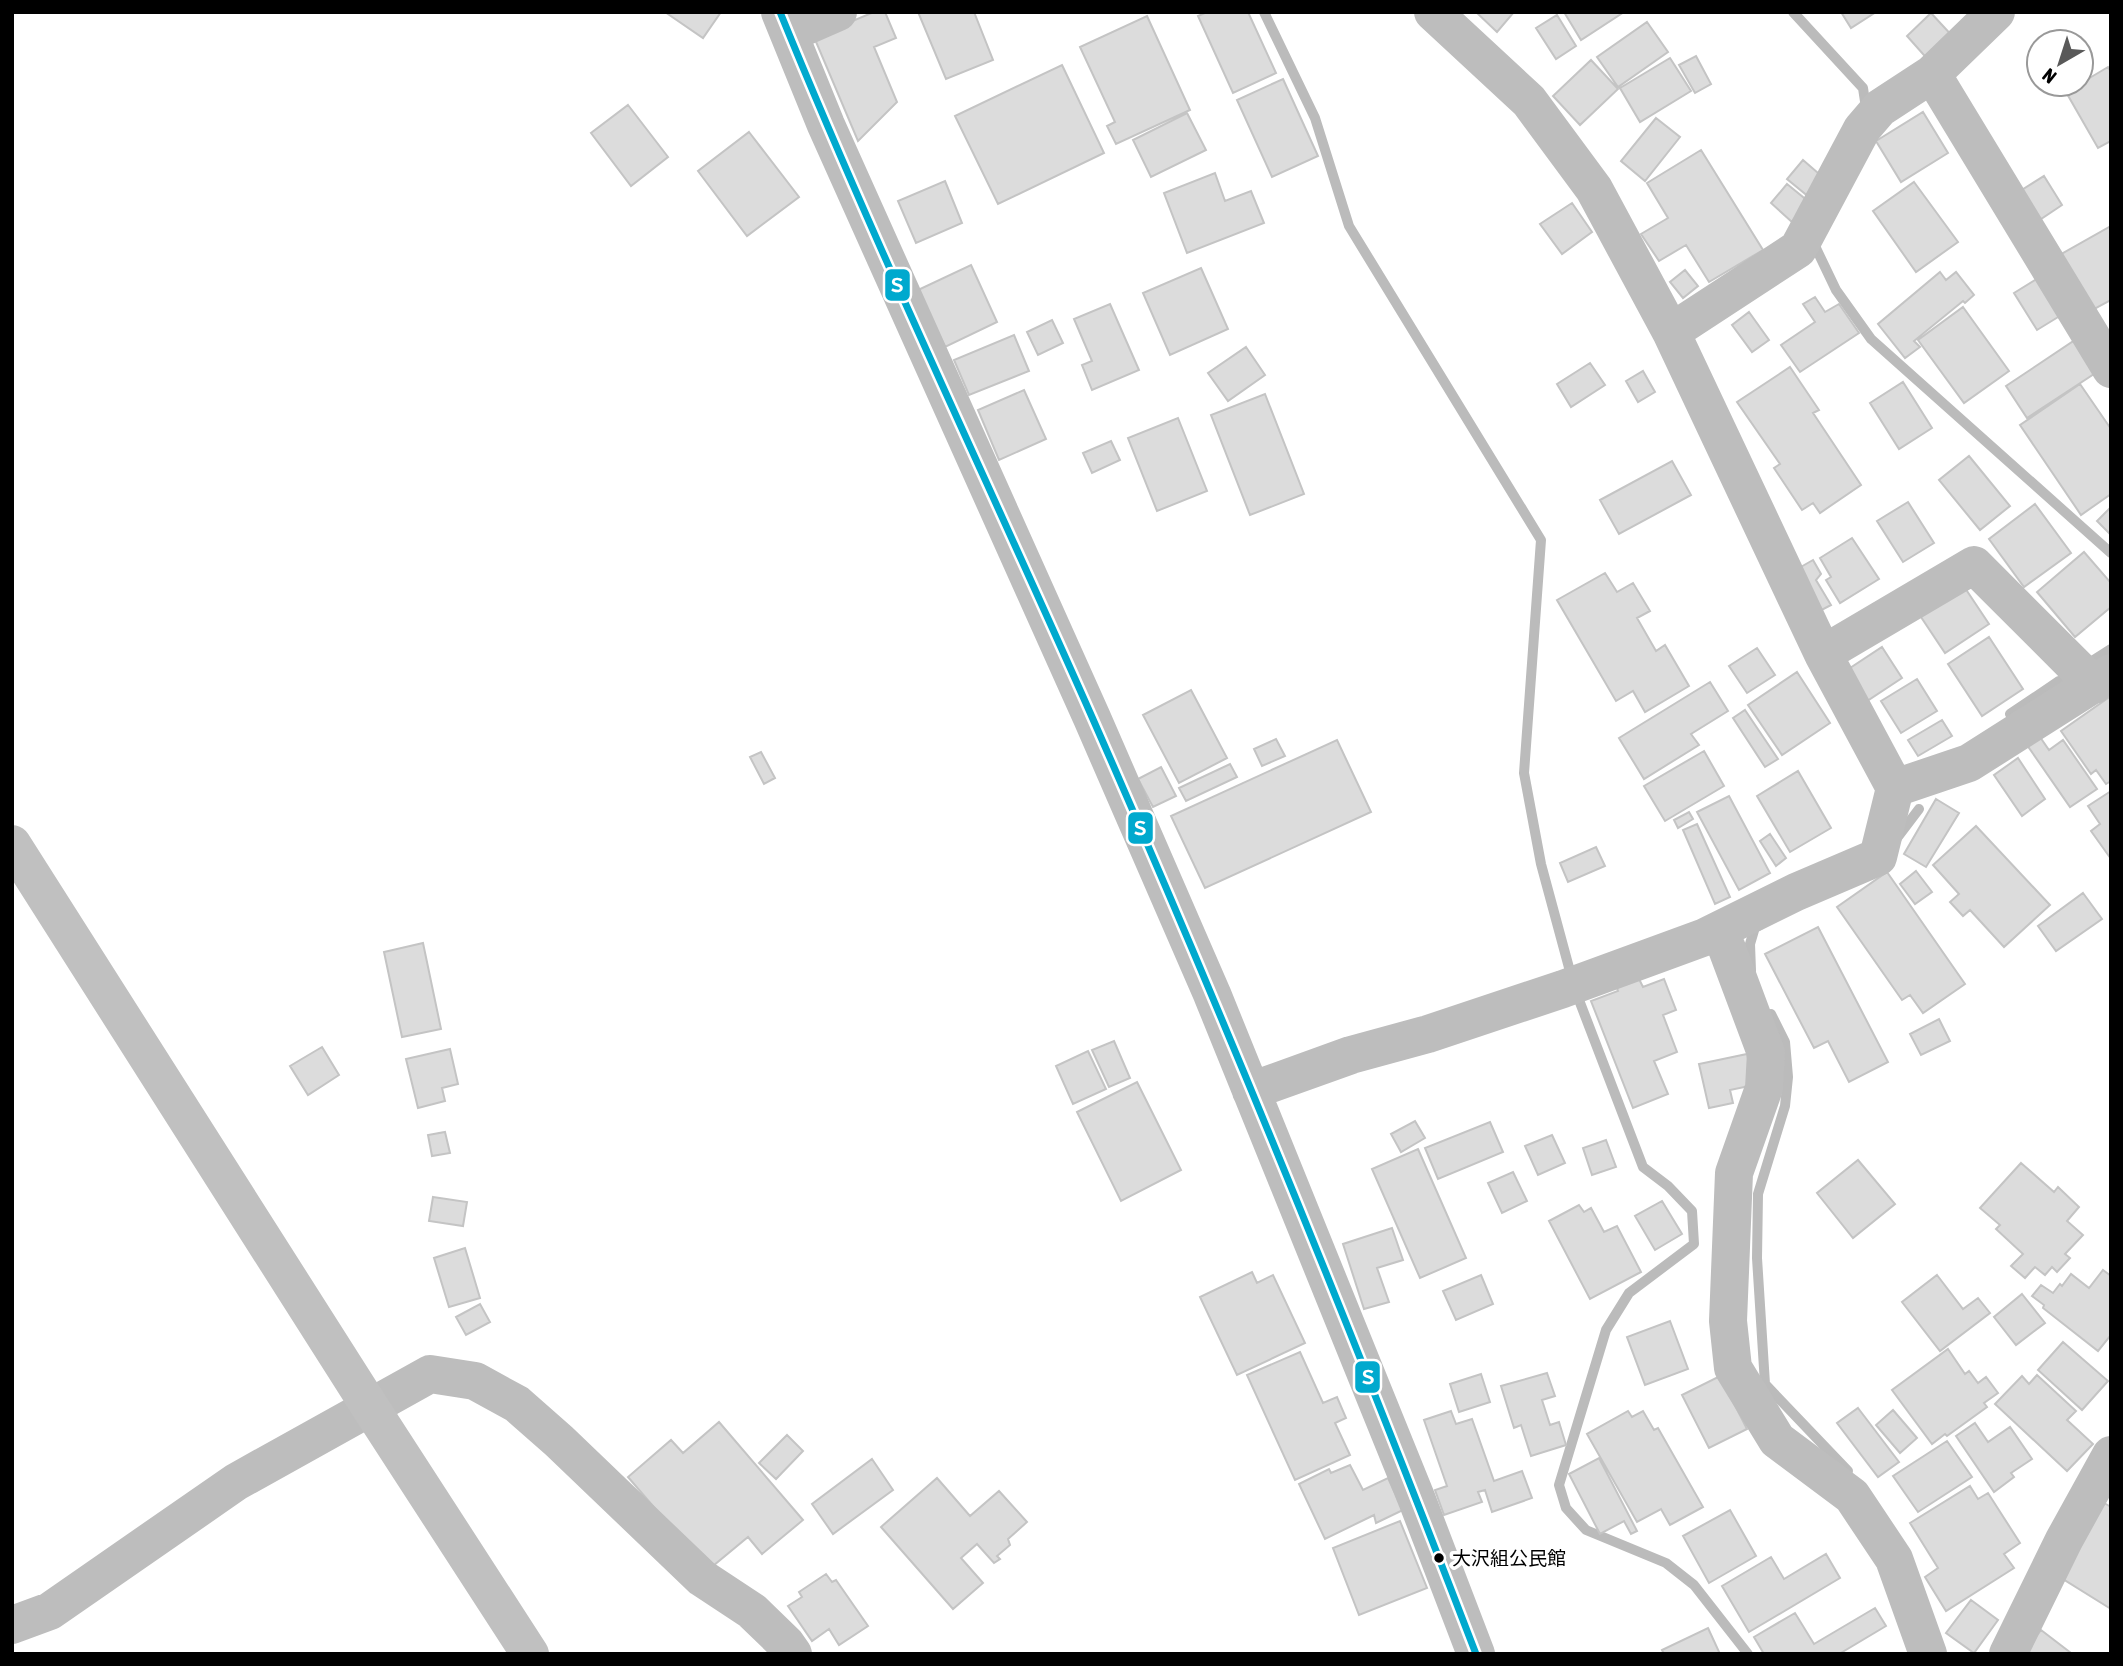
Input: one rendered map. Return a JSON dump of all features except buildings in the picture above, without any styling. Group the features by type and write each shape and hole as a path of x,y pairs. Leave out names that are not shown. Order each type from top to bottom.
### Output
{"street":[{"path":"838,12 785,23 826,125 1092,718 1212,994 1412,1488 1476,1654"},
{"path":"1251,1091 1351,1055 1428,1034 1563,989 1705,937 1796,892 1878,857 1895,788 1823,654 1671,332 1594,189 1529,102 1433,12"},
{"path":"1671,332 1798,249 1862,129 1880,108 1932,74 1996,12"},
{"path":"1932,74 2111,369"},
{"path":"1823,654 1974,565 2102,679 1969,763 1895,788"},
{"path":"12,844 530,1654"},
{"path":"1720,930 1766,1053 1764,1088 1734,1173 1728,1321 1732,1368 1777,1440 1852,1496 1894,1559 1928,1654"},
{"path":"12,1625 50,1611 236,1482 430,1374 475,1381 517,1404 702,1578 752,1611 793,1654"},
{"path":"2008,1654 2064,1540 2111,1455"}],"waterway":[{"path":"1264,12 1315,118 1349,226 1541,540 1524,773 1541,864 1571,975"},
{"path":"1793,12 1863,88 1866,108"},
{"path":"1816,242 1814,244 1836,290 1871,339 2111,553"},
{"path":"2089,663 2111,649"},
{"path":"2010,714 2059,681"},
{"path":"1897,838 1919,809"},
{"path":"1751,971 1750,944 1755,927 1760,925"},
{"path":"1579,1000 1643,1167 1668,1186 1692,1211 1694,1244 1629,1293 1606,1330 1559,1485 1566,1508 1586,1530 1666,1563 1694,1585 1748,1654"},
{"path":"1771,1014 1785,1042 1788,1077 1785,1106 1758,1194 1757,1258 1765,1384 1848,1471"}],"transit line":[{"name":"Ｓ","path":"780,12 855,190 1092,717 1192,949 1337,1301 1476,1654"}],"place":[{"name":"大沢組公民館","path":"1439,1558"}]}
